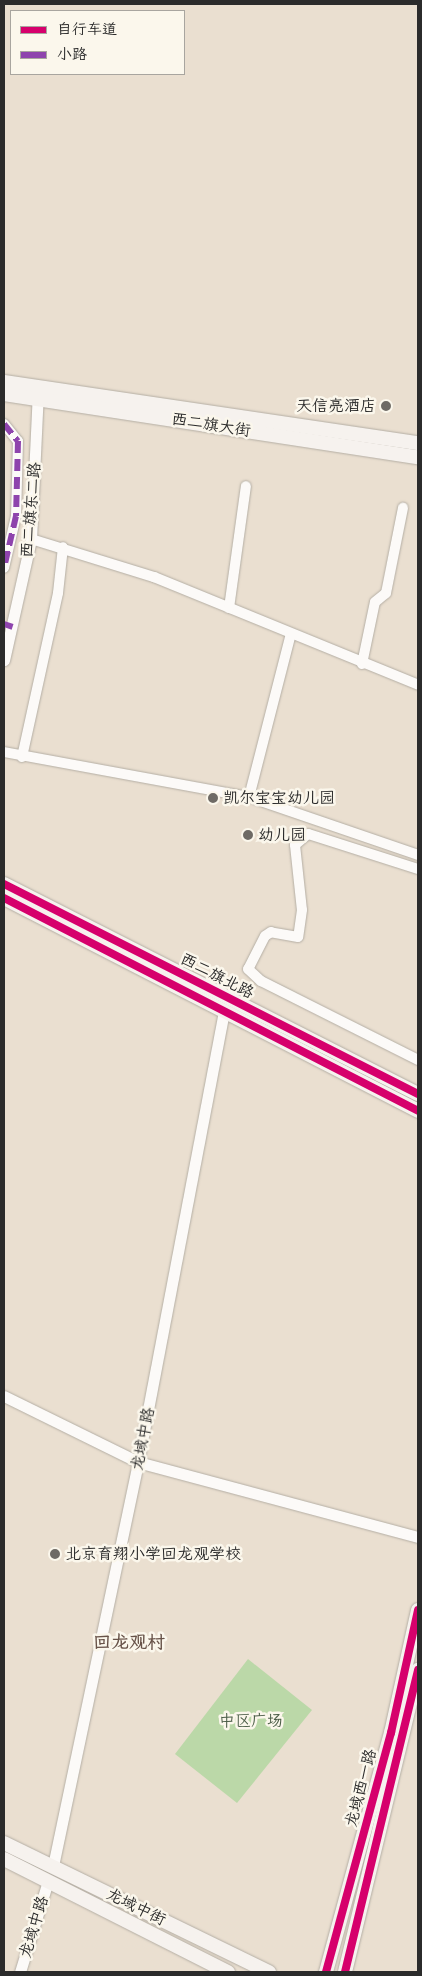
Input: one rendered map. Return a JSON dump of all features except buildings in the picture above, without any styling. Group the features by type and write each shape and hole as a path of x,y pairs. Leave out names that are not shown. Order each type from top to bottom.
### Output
{"main road":[{"name":"西二旗大街","path":"4,382 38,392 418,457"},
{"name":"西二旗大街","path":"4,394 38,392 418,443"},
{"name":"西二旗北路","path":"4,884 418,1094"},
{"name":"西二旗北路","path":"4,898 418,1110"},
{"name":"龙域西一路","path":"326,1972 391,1733 418,1610"},
{"name":"龙域西一路","path":"345,1972 418,1670"},
{"name":"龙域中街","path":"4,1842 268,1972"},
{"name":"龙域中街","path":"4,1859 228,1972"}],"street":[{"name":"西二旗东二路","path":"4,660 8,626 31,538 38,392"},
{"path":"4,424 18,442 16,516 4,568"},
{"path":"229,608 246,486"},
{"path":"362,664 375,602 386,593 403,508"},
{"path":"31,538 63,547 229,608 362,664 418,685"},
{"path":"22,756 58,593 63,547"},
{"path":"249,797 291,634"},
{"path":"4,752 249,797 418,855"},
{"path":"418,869 308,834 295,845 302,910 298,937 271,932 265,936 248,969 261,981 418,1060"},
{"name":"龙域中路","path":"53,1866 138,1462 224,1010"},
{"path":"4,1396 138,1462 418,1537"},
{"name":"龙域中路","path":"20,1972 48,1881"}],"green space":[{"name":"中区广场","path":"248,1659 312,1710 237,1803 175,1754"}],"marked path":[{"path":"4,424 18,441 16,516 4,568"},
{"path":"4,624 13,627"}],"cycle path":[{"path":"4,884 418,1094"},
{"path":"4,898 418,1111"},
{"path":"326,1972 391,1733 418,1610"},
{"path":"345,1972 418,1670"}],"place":[{"name":"天信亮酒店","path":"386,406"},
{"name":"凯尔宝宝幼儿园","path":"213,798"},
{"name":"幼儿园","path":"248,835"},
{"name":"北京育翔小学回龙观学校","path":"55,1554"}],"district":[{"name":"回龙观村","path":"129,1643"}]}
